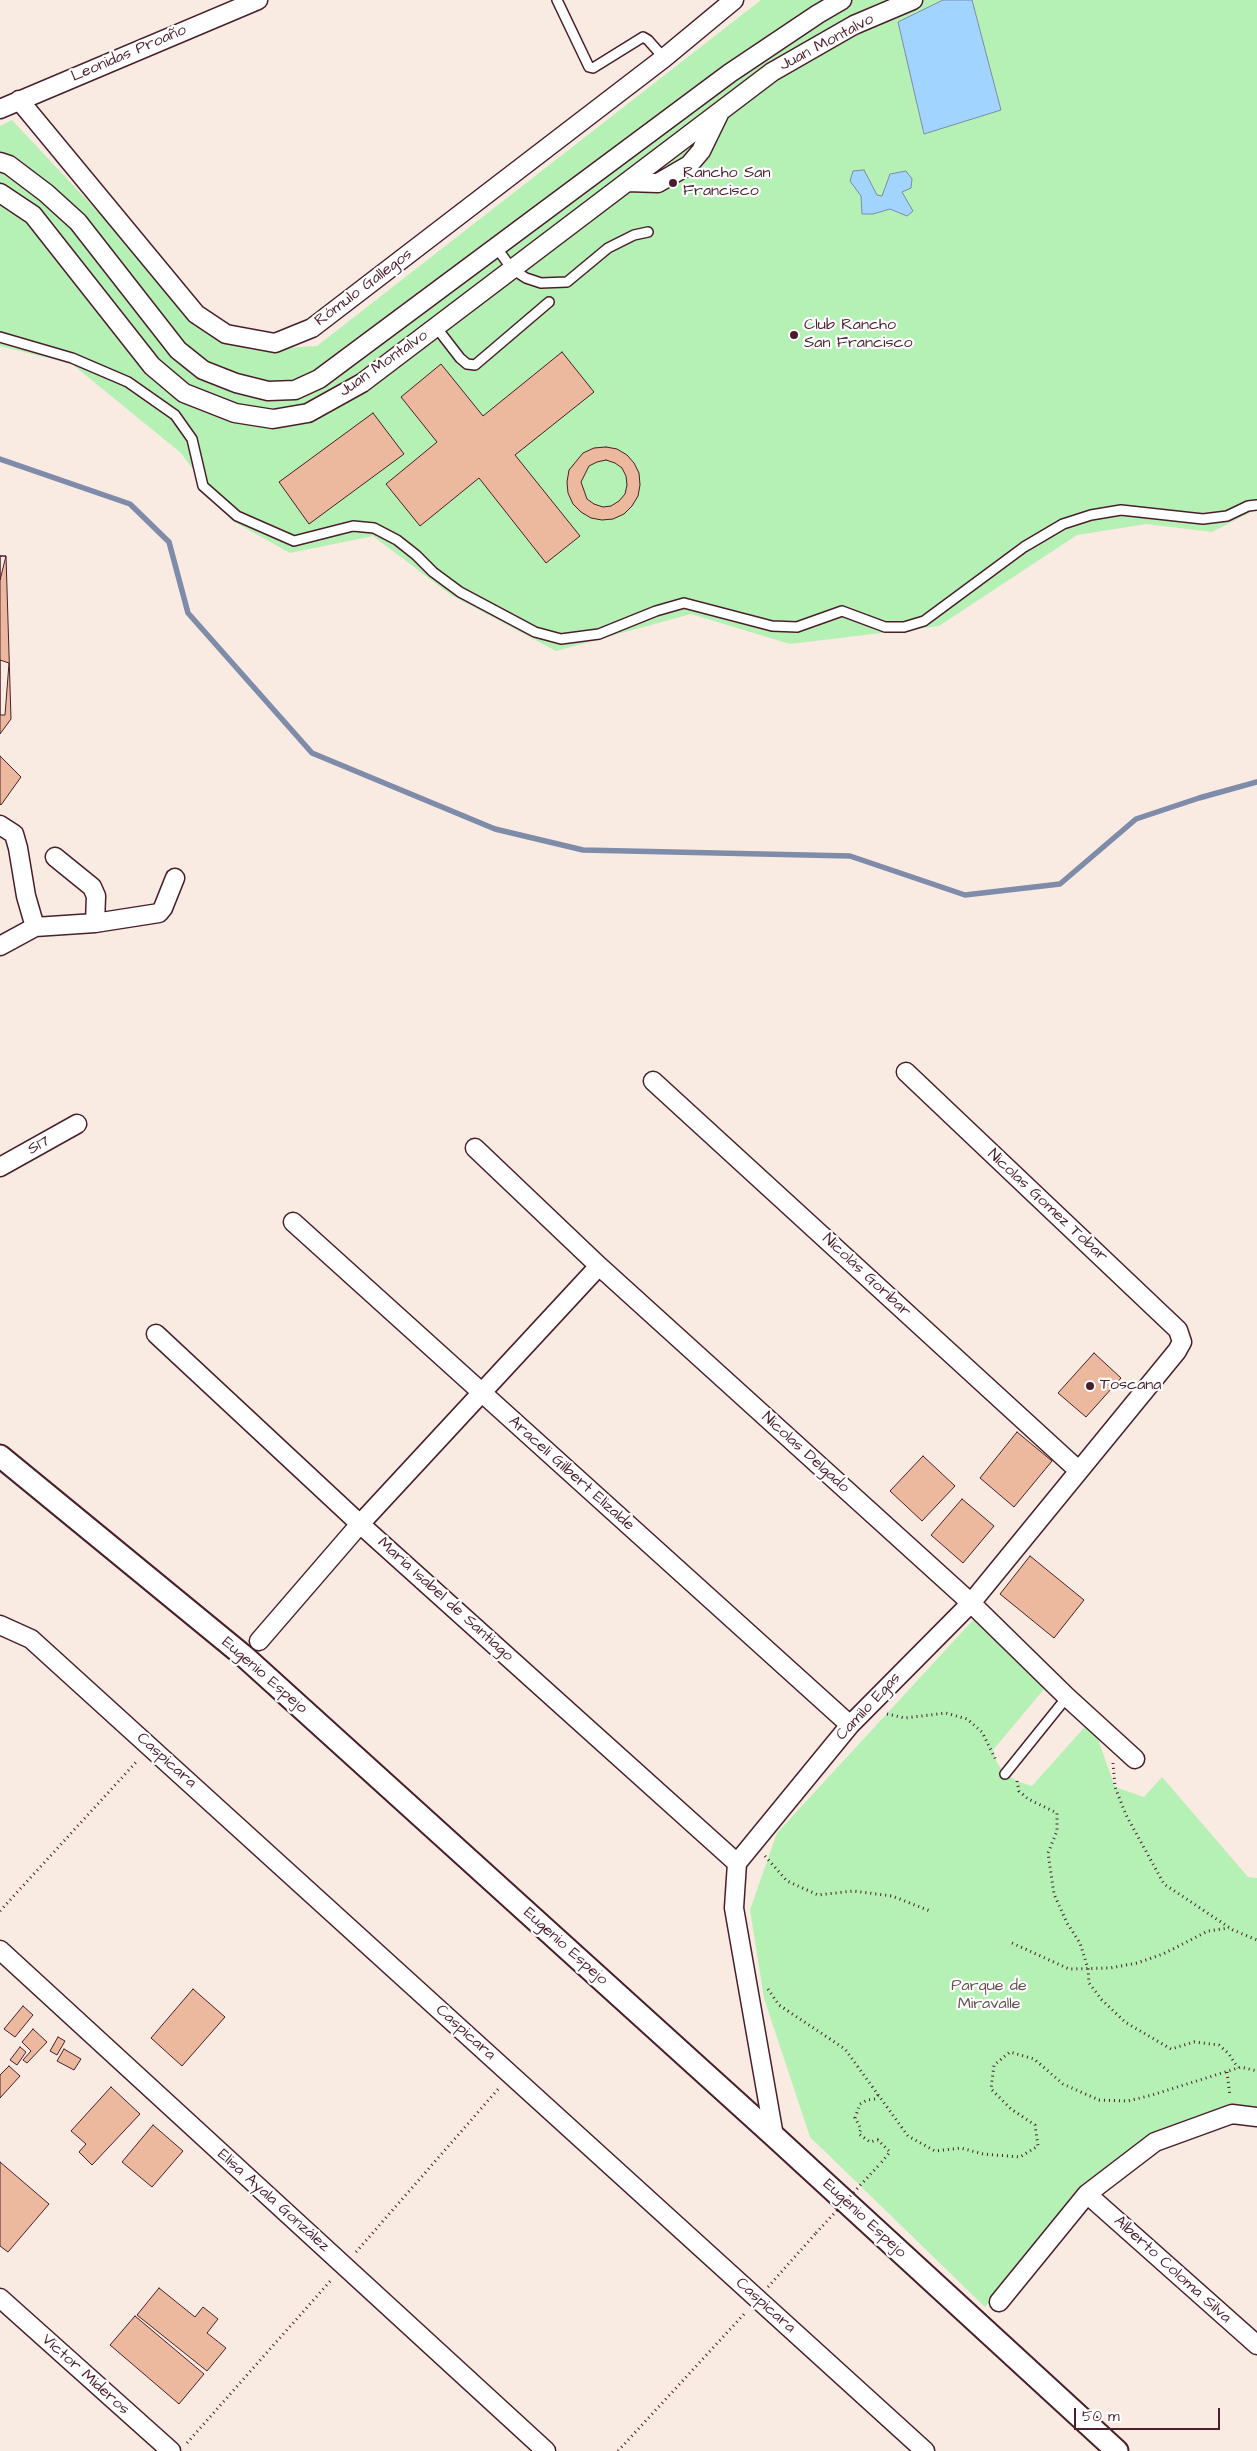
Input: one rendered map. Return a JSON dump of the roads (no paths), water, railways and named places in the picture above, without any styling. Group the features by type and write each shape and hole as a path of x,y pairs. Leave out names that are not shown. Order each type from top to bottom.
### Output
{"street":[{"name":"Leonidas Proaño","path":"0,109 258,0"},
{"name":"Rómulo Gallegos","path":"19,100 196,314 226,334 275,344 312,328 664,58 734,0"},
{"name":"Juan Montalvo","path":"0,162 9,165 46,193 78,222 178,350 203,370 236,384 268,391 295,390 319,379 824,5 842,0"},
{"name":"Juan Montalvo","path":"0,193 33,215 152,366 184,393 235,413 273,419 308,413 362,383 772,72 854,25 914,0"},
{"path":"730,73 744,92"},
{"path":"627,182 658,183 689,165 701,151 721,110"},
{"path":"184,393 203,370"},
{"path":"0,824 14,834 26,896 35,927"},
{"path":"55,857 92,887 96,896 95,923"},
{"path":"0,946 35,927 95,923 159,913 163,908 175,878"},
{"name":"Nicolas Gomez Tobar","path":"906,1072 1178,1330 1182,1342"},
{"name":"Nicolás Goribar","path":"653,1081 1078,1470"},
{"name":"S17","path":"0,1167 77,1124"},
{"name":"Nicolas Delgado","path":"475,1148 598,1266 971,1602 1067,1697 1135,1759"},
{"name":"Araceli Gilbert Elizalde","path":"293,1222 850,1725"},
{"path":"259,1640 360,1524 482,1394 598,1266"},
{"name":"Maria Isabel de Santiago","path":"156,1334 360,1524 737,1863"},
{"name":"Camilo Egas","path":"737,1863 850,1725 971,1602 1177,1351 1182,1342"},
{"name":"Eugenio Espejo","path":"0,1456 245,1657 774,2136 1117,2451"},
{"name":"Caspicara","path":"0,1625 31,1639 925,2451"},
{"path":"737,1863 734,1908 774,2136"},
{"name":"Elisa Ayala González","path":"0,1950 546,2451"},
{"path":"999,2302 1087,2194 1155,2142 1232,2114 1257,2117"},
{"name":"Alberto Coloma Silva","path":"1087,2194 1257,2346"},
{"name":"Victor Mideros","path":"0,2298 171,2451"}],"lane":[{"path":"557,0 589,67 593,68 643,37 664,58"},
{"path":"496,247 512,269 526,278 541,284 568,282 608,248 634,235 648,232"},
{"path":"436,327 460,358 467,364 475,365 491,354 549,302"},
{"path":"0,337 72,358 128,382 175,415 192,439 203,486 237,516 294,541 353,526 374,528 416,554 433,572 460,592 535,632 561,639 599,634 656,611 684,603 772,626 797,627 842,611 885,627 904,627 924,621 1024,547 1072,521 1091,515 1121,510 1203,519 1226,516 1248,506 1257,506"},
{"path":"1005,1774 1067,1697"}],"water":[{"path":"943,0 972,0 1001,110 924,134 898,22"},
{"path":"864,170 877,195 882,196 890,174 906,171 912,179 911,188 902,192 913,211 907,216 890,209 873,214 862,214 861,196 850,181 853,171"}],"waterway":[{"path":"0,459 130,504 169,542 188,613 312,753 495,829 583,850 850,856 965,895 1060,884 1136,819 1199,798 1257,782"}],"place":[{"name":"Rancho San Francisco","path":"673,183"},
{"name":"Club Rancho San Francisco","path":"794,335"},
{"name":"Toscana","path":"1090,1386"}],"park label":[{"name":"Parque de Miravalle","path":"989,1996"}]}
